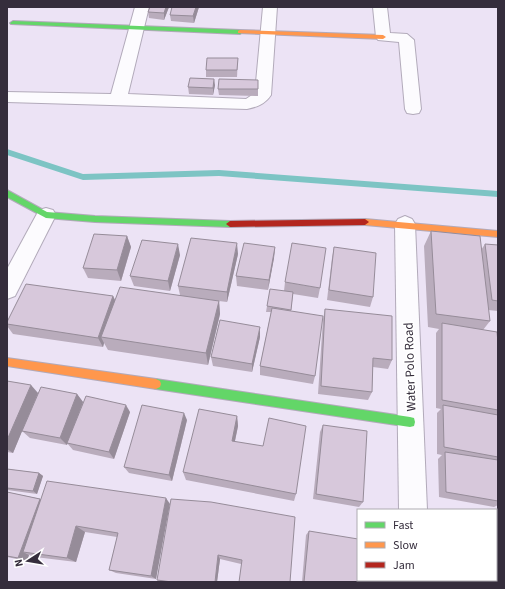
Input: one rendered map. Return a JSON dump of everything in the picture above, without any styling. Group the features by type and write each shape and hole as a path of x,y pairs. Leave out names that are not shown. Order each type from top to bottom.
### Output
{"street":[{"path":"118,98 142,7"},
{"path":"7,97 118,98 247,104 256,101 263,95 270,7"},
{"path":"380,7 383,37"},
{"path":"13,23 135,29 402,37 406,40 413,109"},
{"path":"7,193 46,215 135,222 235,224 374,222 498,234"},
{"path":"7,290 46,215"},
{"name":"Water Polo Road","path":"405,224 413,509"},
{"path":"7,362 410,422"}],"building":[{"path":"150,7 166,7 164,13 148,12"},
{"path":"172,7 196,7 193,16 170,15"},
{"path":"207,58 238,58 237,70 206,70"},
{"path":"190,78 214,79 213,88 188,87"},
{"path":"219,79 258,80 258,89 218,89"},
{"path":"431,231 480,236 490,321 436,314"},
{"path":"94,234 127,236 117,270 83,268"},
{"path":"191,238 237,243 227,292 178,286"},
{"path":"142,240 178,244 168,281 130,276"},
{"path":"244,243 275,247 269,280 236,276"},
{"path":"292,243 326,248 320,288 285,282"},
{"path":"485,244 498,245 498,301 492,300"},
{"path":"334,247 376,253 373,297 329,290"},
{"path":"26,284 113,296 98,338 7,324"},
{"path":"120,287 219,301 206,353 101,337"},
{"path":"270,289 293,292 291,310 267,306"},
{"path":"272,308 323,316 315,376 260,366"},
{"path":"325,309 392,316 392,360 373,358 372,392 321,386"},
{"path":"220,320 260,327 252,364 211,357"},
{"path":"442,323 497,332 498,410 442,400"},
{"path":"7,381 31,385 7,440"},
{"path":"41,387 77,394 60,438 22,431"},
{"path":"86,396 126,405 109,452 67,443"},
{"path":"142,405 184,413 169,475 124,467"},
{"path":"443,405 498,415 498,457 444,447"},
{"path":"199,409 237,416 232,441 263,446 269,418 306,426 296,494 183,472"},
{"path":"323,425 367,431 363,502 316,494"},
{"path":"445,452 498,460 498,501 446,492"},
{"path":"7,469 39,473 33,491 7,488"},
{"path":"47,481 166,498 151,576 109,570 118,533 76,526 67,558 23,552"},
{"path":"7,492 40,499 18,558 7,556"},
{"path":"171,499 211,502 295,517 290,582 239,582 242,560 218,555 215,582 172,582 157,580"},
{"path":"497,526 498,526 497,574"},
{"path":"309,531 357,539 357,581 363,582 304,582"},
{"path":"494,581 498,582 448,582"}],"waterway":[{"path":"7,152 83,177 219,173 498,194"}],"traffic: fast":[{"path":"13,23 240,32"},
{"path":"7,193 46,215 95,219 230,224"},
{"path":"156,384 410,422"}],"traffic: slow":[{"path":"240,32 383,37"},
{"path":"365,222 498,234"},
{"path":"7,362 156,384"}],"traffic: jam":[{"path":"230,224 365,222"}]}
